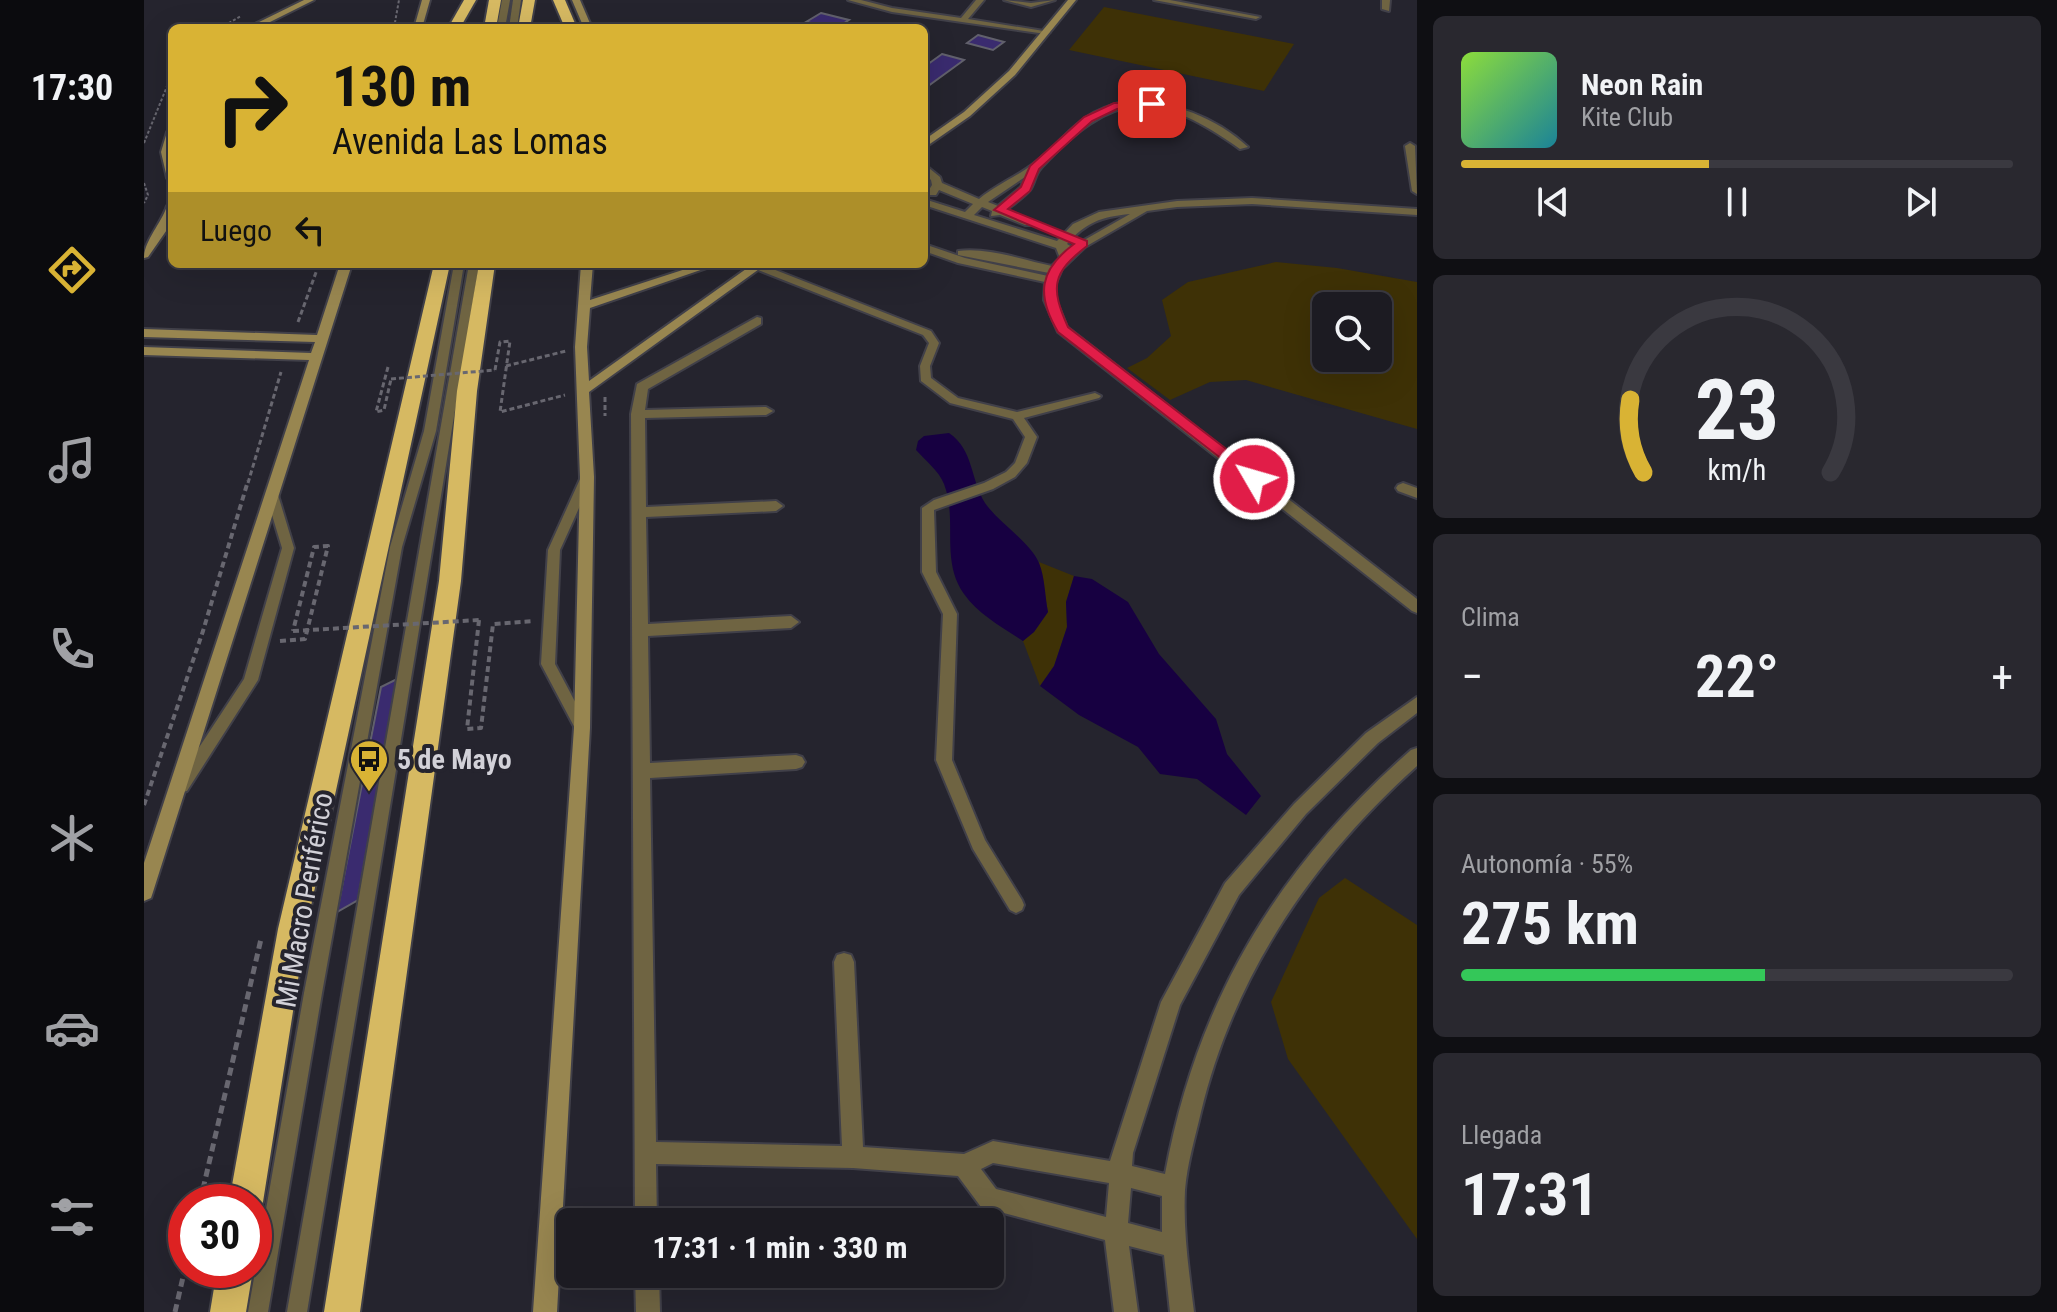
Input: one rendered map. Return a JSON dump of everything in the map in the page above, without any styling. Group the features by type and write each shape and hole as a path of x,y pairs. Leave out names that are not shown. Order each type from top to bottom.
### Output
{"highway":[{"path":"456,24 470,0"},
{"path":"491,24 495,0"},
{"path":"525,24 529,0"},
{"path":"559,0 569,24"},
{"path":"249,1184 292,929 374,552 441,268"},
{"path":"345,1305 450,581 467,391 486,268"},
{"path":"228,1312 232,1288"}],"main road":[{"path":"259,24 310,0"},
{"path":"419,24 426,0"},
{"path":"576,0 586,24"},
{"path":"928,142 967,114 1024,60 1072,0"},
{"path":"928,131 1033,47"},
{"path":"144,255 168,218"},
{"path":"144,892 345,268"},
{"path":"545,1312 582,728 587,477 581,347 587,268"},
{"path":"584,306 700,268"},
{"path":"584,390 754,268"},
{"path":"144,333 322,339"},
{"path":"144,351 316,357"}],"street":[{"path":"967,215 1007,182 1034,168 1088,119 1114,106 1152,104 1184,111 1243,147"},
{"path":"1410,146 1417,191"},
{"path":"986,221 1026,188 1034,168"},
{"path":"928,171 936,179 937,185"},
{"path":"928,195 937,185"},
{"path":"937,185 1000,210 1070,247"},
{"path":"928,201 1070,247 1142,211"},
{"path":"1417,212 1252,201 1177,204 1103,214 1077,226 1070,247 1054,275 1050,301 1062,329 1417,607"},
{"path":"928,248 997,270 1054,275"},
{"path":"646,1208 638,414 642,387 757,321"},
{"path":"638,414 766,411"},
{"path":"640,512 776,506"},
{"path":"641,630 791,622"},
{"path":"1126,1312 1116,1233 1122,1153 1171,1002 1232,889 1300,809 1372,738 1417,704"},
{"path":"1182,1312 1173,1246 1174,1188 1193,1093 1218,1025 1276,911 1336,836 1417,755"},
{"path":"643,771 796,762"},
{"path":"844,962 853,1157"},
{"path":"645,1153 853,1157 964,1165 993,1152 1121,1174 1174,1188"},
{"path":"964,1165 989,1199 1173,1246"},
{"path":"647,1288 648,1312"}],"lane":[{"path":"502,24 506,0"},
{"path":"514,24 517,0"},
{"path":"852,0 892,10 1046,32"},
{"path":"963,20 980,0"},
{"path":"1008,0 1031,5 1051,0"},
{"path":"1158,0 1256,17"},
{"name":"Mi Macro Periférico","path":"258,1312 313,993 396,547 430,431 458,268"},
{"path":"297,1312 473,268"},
{"path":"765,268 927,333 934,343 925,366 925,379 954,401 1017,416 1095,396"},
{"path":"1016,905 979,844 944,760 950,614 929,572 926,525 928,508 941,500 982,490 1018,467 1031,437 1017,416"},
{"path":"582,728 548,664 554,550 587,477"},
{"path":"174,798 251,680 288,548 272,495"}],"path":[{"path":"395,24 399,0"},
{"path":"144,143 168,84"},
{"path":"144,183 148,195 144,203"},
{"path":"293,339 318,268"},
{"path":"387,408 387,395 388,367 376,412 384,410 387,395 391,379 495,370 500,342 510,341 500,412 584,390"},
{"path":"506,366 581,347"},
{"path":"144,805 203,631 286,356"},
{"path":"262,642 305,639 328,546 314,547 293,631 479,620 467,729 481,728 493,624 550,620"},
{"path":"175,1312 180,1288"}],"shaded area":[{"path":"1104,7 1294,44 1264,91 1069,50"},
{"path":"1276,262 1337,268 1417,282 1417,429 1246,380 1210,382 1170,400 1127,368 1147,358 1171,336 1162,300 1188,282"},
{"path":"949,433 963,448 985,503 1035,555 1041,569 1048,612 1034,632 1023,641 977,608 957,581 944,484 916,450 918,441 924,436"},
{"path":"1039,562 1074,576 1066,602 1067,627 1054,666 1040,686 1023,641 1034,632 1048,612"},
{"path":"1074,576 1092,579 1128,602 1159,654 1216,719 1227,754 1261,796 1246,815 1197,779 1160,774 1138,747 1079,715 1040,686 1054,666 1067,627 1066,602"},
{"path":"1345,878 1417,925 1417,1239 1288,1059 1271,1002 1319,898"}],"building":[{"path":"821,13 849,20 842,24 806,22"},
{"path":"978,35 1004,42 993,50 967,43"},
{"path":"942,54 964,60 928,86 928,64"},
{"name":"5 de Mayo","path":"397,679 358,900 337,912 381,687"}],"place":[{"name":"5 de Mayo","path":"369,793"}],"route":[{"path":"1152,104 1114,106 1088,119 1034,168 1026,188 1000,210 1016,219 1083,243 1076,251 1064,256 1051,280 1050,301 1062,329 1254,479"}]}
